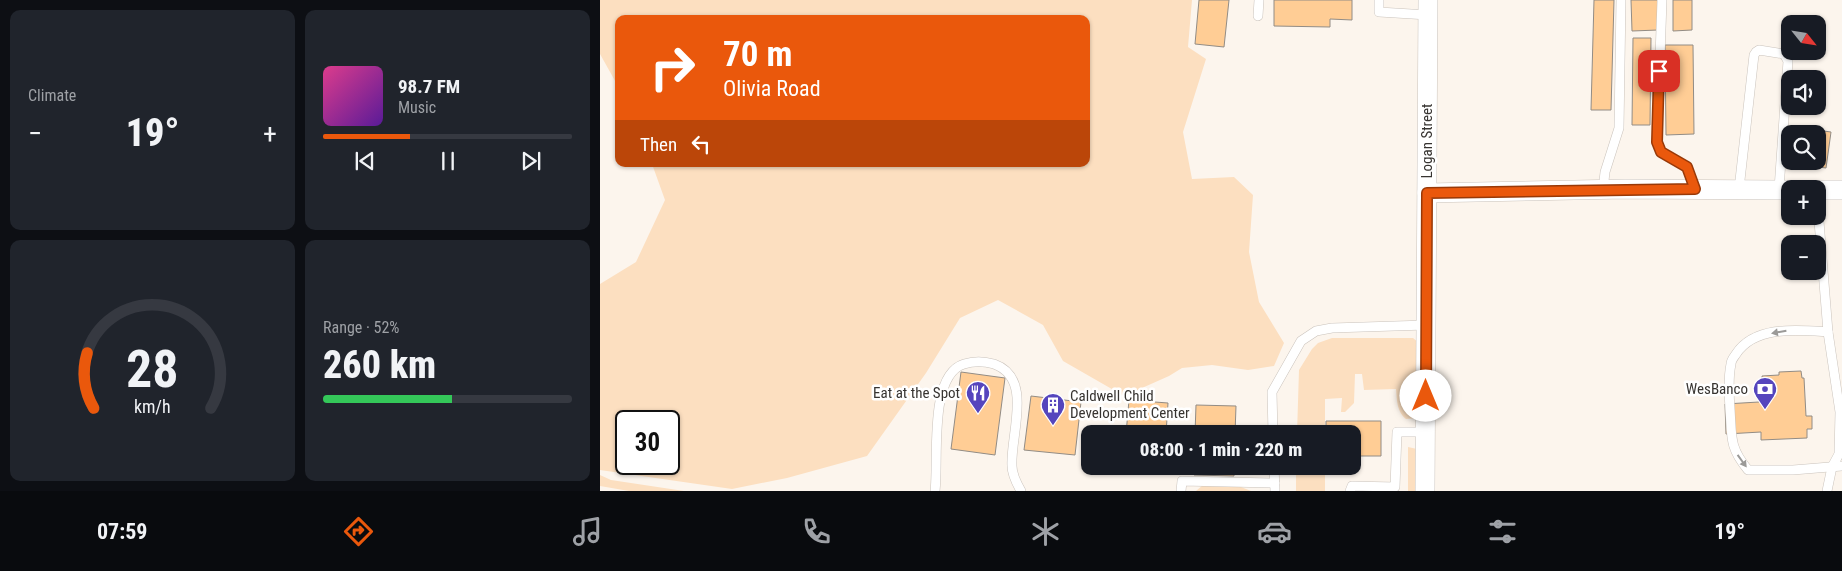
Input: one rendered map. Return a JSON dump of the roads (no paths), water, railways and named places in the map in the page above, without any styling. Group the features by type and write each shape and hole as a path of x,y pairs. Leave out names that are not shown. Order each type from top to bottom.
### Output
{"street":[{"name":"Logan Street","path":"1425,491 1428,8"},
{"path":"1427,193 1781,189"},
{"path":"1826,190 1842,190"}],"lane":[{"path":"1258,0 1258,16"},
{"path":"1379,0 1379,12 1428,8"},
{"path":"1603,190 1605,172 1619,128 1621,0"},
{"path":"1662,0 1657,142 1661,152 1687,167 1695,189"},
{"path":"1739,190 1754,55 1760,50 1784,54 1787,56 1788,61 1785,180"},
{"path":"1819,225 1828,332 1840,412 1839,454 1832,467 1827,491"},
{"path":"1273,425 1272,392 1301,341 1316,331 1332,328 1426,325"},
{"path":"1828,332 1792,330 1756,336 1741,346 1731,362 1729,396 1733,446 1739,459 1748,470 1792,470 1842,466"},
{"path":"936,491 937,416 942,393 949,375 958,365 970,362 987,362 1002,367 1013,378 1018,394 1012,467 1021,491"},
{"path":"1350,491 1352,486 1395,487 1397,432 1425,432"},
{"path":"1181,491 1182,481 1275,487"}],"place":[{"name":"WesBanco","path":"1765,410"},
{"name":"Eat at the Spot","path":"978,414"},
{"name":"Caldwell Child Development Center","path":"1053,426"}]}
